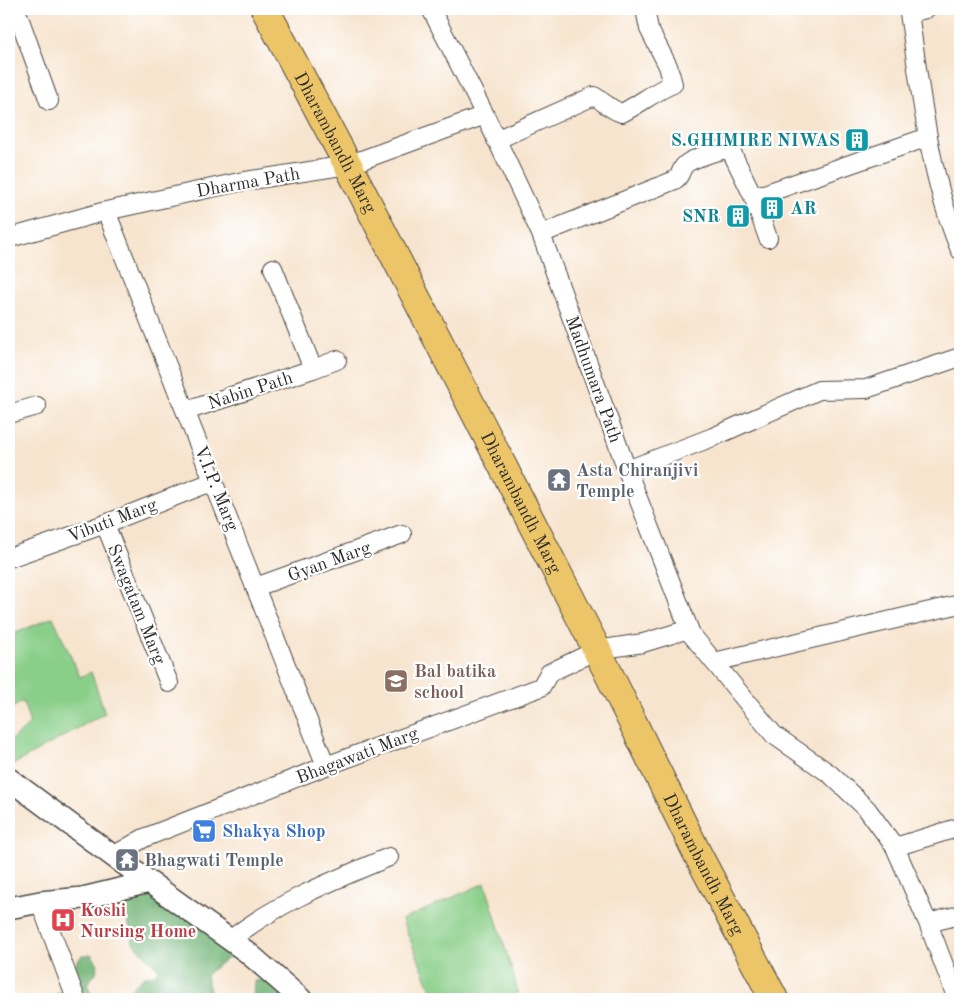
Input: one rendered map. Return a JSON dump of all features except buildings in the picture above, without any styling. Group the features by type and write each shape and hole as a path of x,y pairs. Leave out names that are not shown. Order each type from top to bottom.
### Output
{"main road":[{"name":"Dharambandh Marg","path":"265,9 348,165 597,650 697,853 774,999"}],"street":[{"path":"16,9 49,101"},
{"name":"Madhumara Path","path":"431,9 485,116 541,234 627,470 691,634 774,735 830,774 867,809 895,847 928,923 957,999"},
{"path":"496,140 594,96 606,103 613,111 622,113 658,90 673,84 668,66 649,29 645,9"},
{"path":"915,10 928,138 947,219 960,250"},
{"name":"Dharma Path","path":"9,238 106,211 239,182 348,165 485,116"},
{"path":"753,196 767,193 928,138"},
{"path":"541,234 676,180 684,166 690,162 728,149 732,153 753,196 768,238"},
{"name":"V.I.P. Marg","path":"106,211 326,766"},
{"name":"Nabin Path","path":"273,268 313,369"},
{"path":"627,470 713,437 819,390 866,389 960,357"},
{"name":"Nabin Path","path":"186,411 337,360"},
{"path":"9,414 37,406"},
{"name":"Vibuti Marg","path":"9,558 105,524 214,481"},
{"name":"Swagatam Marg","path":"105,524 169,683"},
{"name":"Gyan Marg","path":"256,588 402,534"},
{"path":"714,662 960,604"},
{"name":"Bhagawati Marg","path":"113,856 144,838 326,766 541,687 550,673 597,650 643,643 689,629"},
{"path":"9,779 248,952 301,999"},
{"path":"895,847 960,828"},
{"path":"230,940 249,925 311,890 389,857"},
{"path":"9,908 40,902 82,898 149,882"},
{"path":"40,902 76,999"},
{"path":"928,923 960,915"}],"green space":[{"path":"53,617 80,677 91,672 105,713 9,767 9,742 30,724 23,701 9,710 9,636"},
{"path":"485,883 518,994 505,999 435,999 402,920"},
{"path":"147,892 227,944 230,957 206,976 211,994 207,999 164,999 164,996 160,993 162,989 155,989 136,992 133,994 133,999 55,999 57,993 67,991 73,968 82,955 92,955 98,964 96,973 87,984 93,997 108,994 122,997 144,976 155,975 158,969 133,943 123,899"},
{"path":"263,980 279,989 283,999 253,999 254,981"}],"place":[{"name":"S.GHIMIRE NIWAS","path":"857,140"},
{"name":"AR","path":"772,208"},
{"name":"SNR","path":"738,216"},
{"name":"Asta Chiranjivi Temple","path":"559,480"},
{"name":"Bal batika school","path":"396,681"},
{"name":"Shakya Shop","path":"204,831"},
{"name":"Bhagwati Temple","path":"127,860"},
{"name":"Koshi Nursing Home","path":"63,920"}]}
